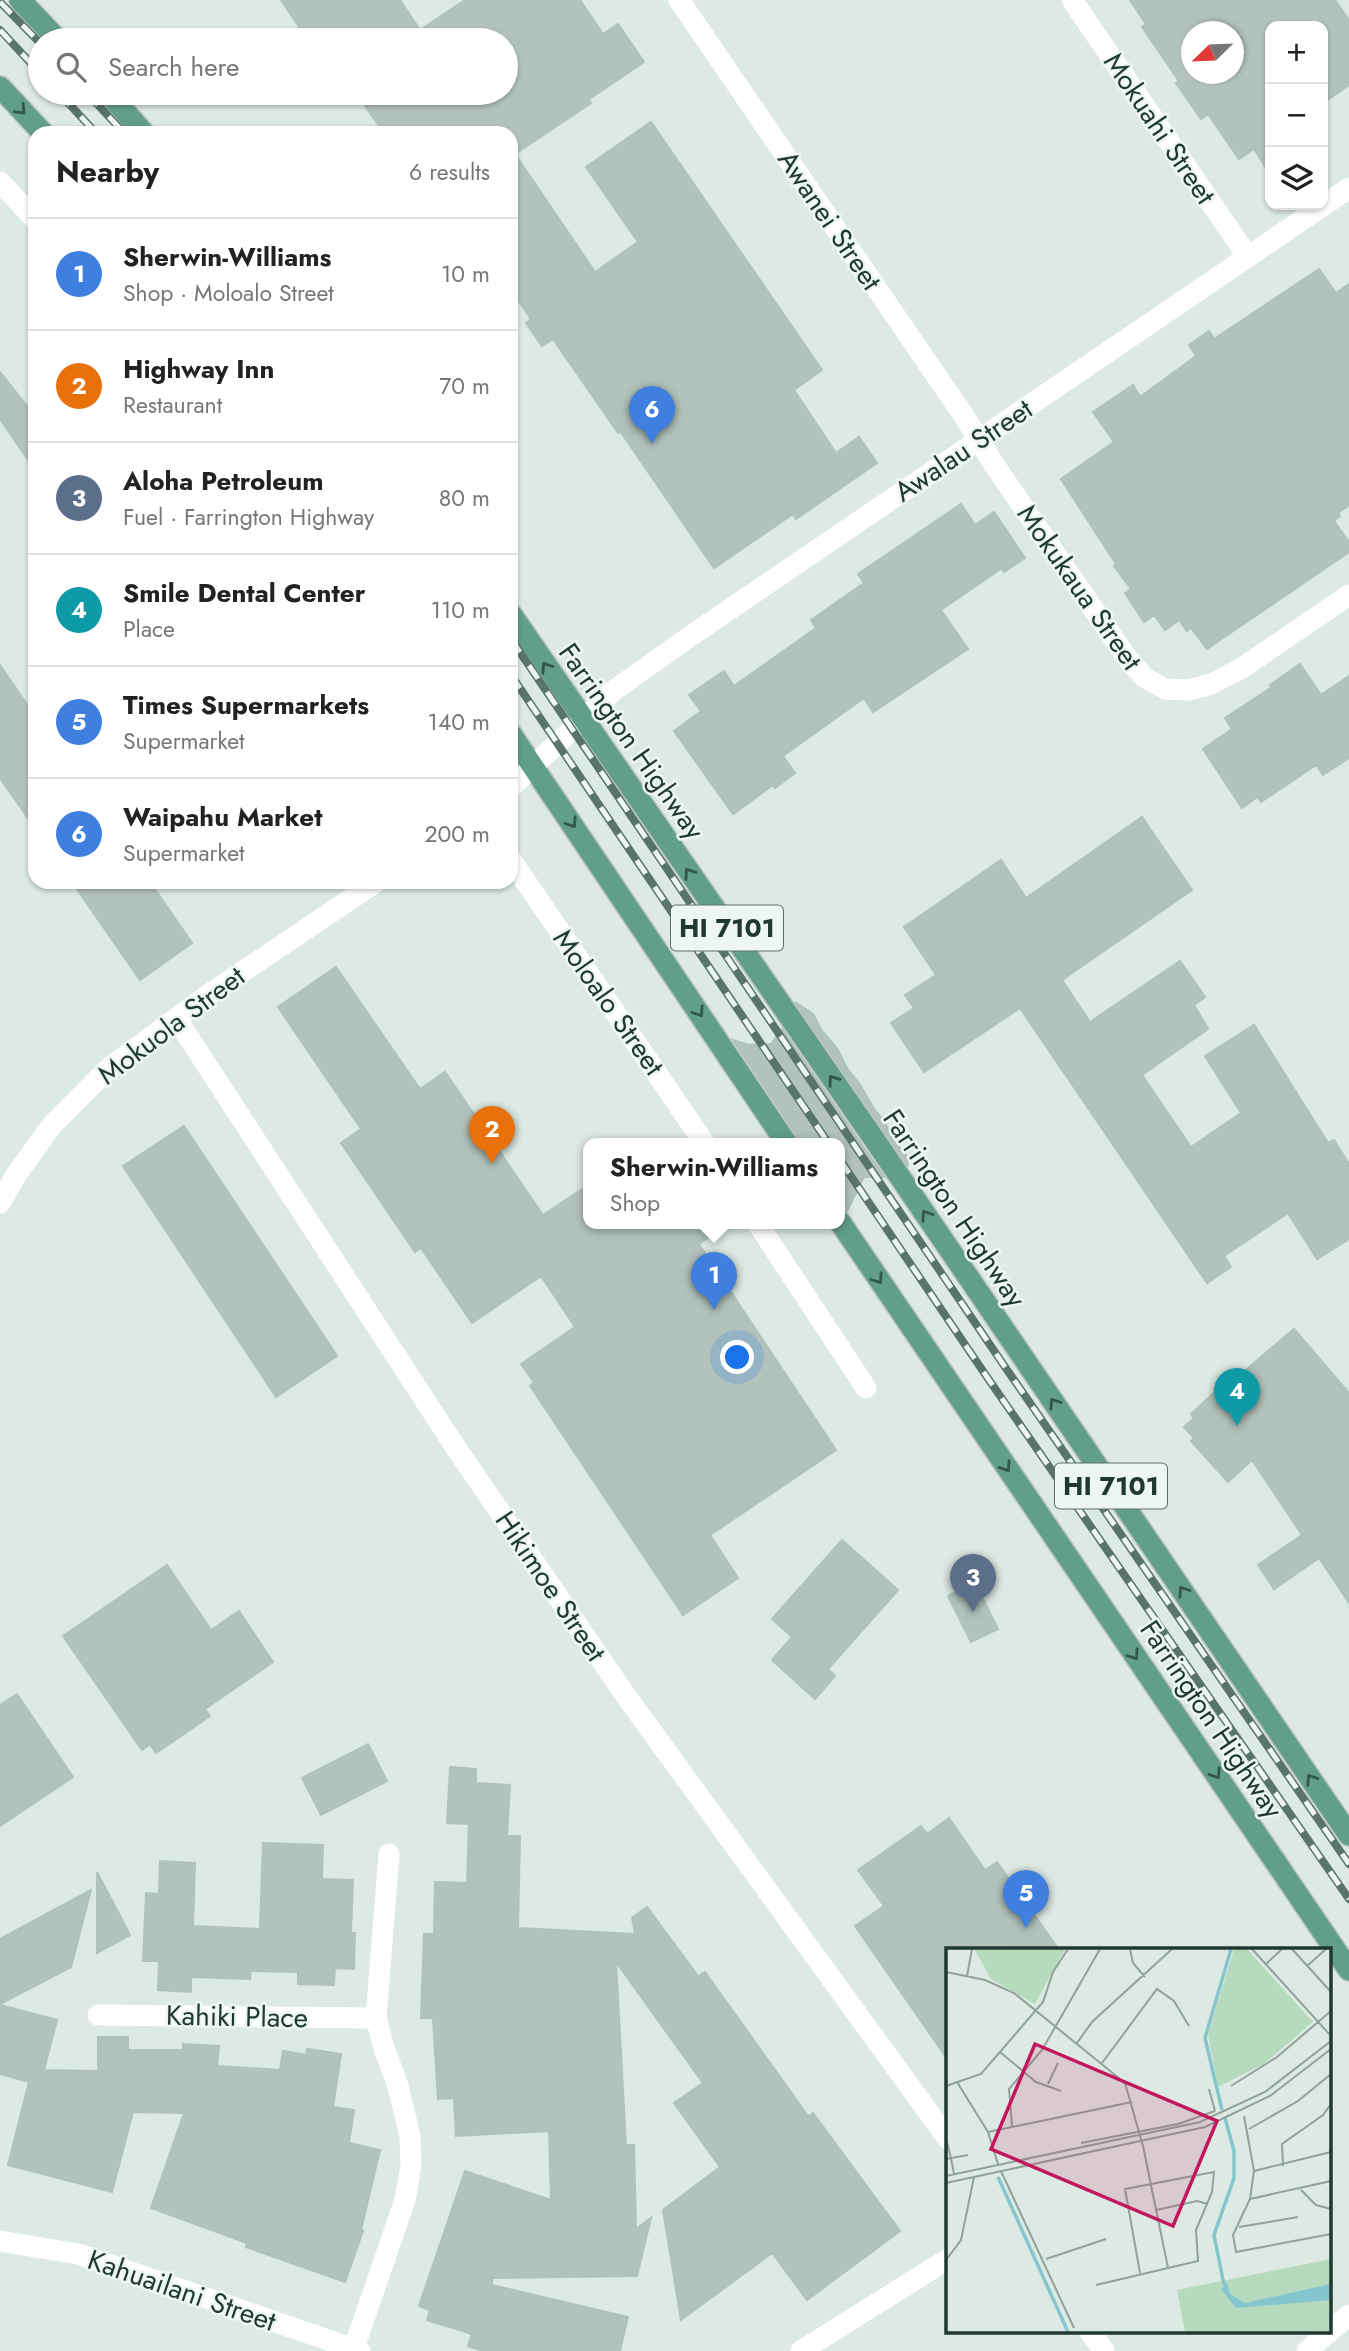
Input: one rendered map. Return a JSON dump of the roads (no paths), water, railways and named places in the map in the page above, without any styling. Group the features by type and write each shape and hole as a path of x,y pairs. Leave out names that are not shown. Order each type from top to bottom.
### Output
{"main road":[{"path":"20,0 47,28"},
{"path":"0,87 36,126"},
{"path":"119,105 138,126"},
{"name":"Farrington Highway","path":"518,624 880,1147 1349,1835"},
{"name":"HI 7101","path":"518,744 783,1138"},
{"name":"Farrington Highway","path":"845,1229 1349,1970"}],"street":[{"name":"Awanei Street","path":"679,0 979,440"},
{"name":"Mokuahi Street","path":"1072,0 1248,257"},
{"path":"0,182 28,212"},
{"name":"Awalau Street","path":"582,719 613,691 692,635 1349,188"},
{"name":"Mokukaua Street","path":"979,440 1127,658 1144,677 1165,689 1189,690 1211,684 1242,668 1349,595"},
{"path":"518,781 582,719"},
{"name":"Moloalo Street","path":"518,870 701,1138"},
{"name":"Mokuola Street","path":"0,1203 45,1134 108,1068 176,1018 366,889"},
{"name":"Hikimoe Street","path":"176,1018 456,1448 626,1696 946,2136"},
{"path":"761,1229 866,1388"},
{"path":"355,2350 405,2200 411,2166 410,2136 398,2086 376,2018 389,1854"},
{"name":"Kahiki Place","path":"98,2015 376,2018"},
{"name":"Kahuailani Street","path":"0,2241 78,2254 355,2350"},
{"path":"802,2351 946,2260"},
{"path":"1332,2330 1349,2315"},
{"path":"1091,2334 1104,2351"},
{"path":"1307,2351 1327,2334"}],"railway":[{"path":"0,2 28,31"},
{"path":"0,30 28,60"},
{"path":"70,105 90,126"},
{"path":"98,105 118,126"},
{"path":"518,649 1003,1364 1349,1864"},
{"path":"518,685 825,1138"},
{"path":"845,1167 1349,1899"}],"place":[{"name":"Waipahu Market","path":"652,444"},
{"name":"Highway Inn","path":"492,1164"},
{"name":"Sherwin-Williams","path":"714,1310"},
{"name":"Smile Dental Center","path":"1237,1426"},
{"name":"Aloha Petroleum","path":"973,1612"},
{"name":"Times Supermarkets","path":"1026,1928"}]}
